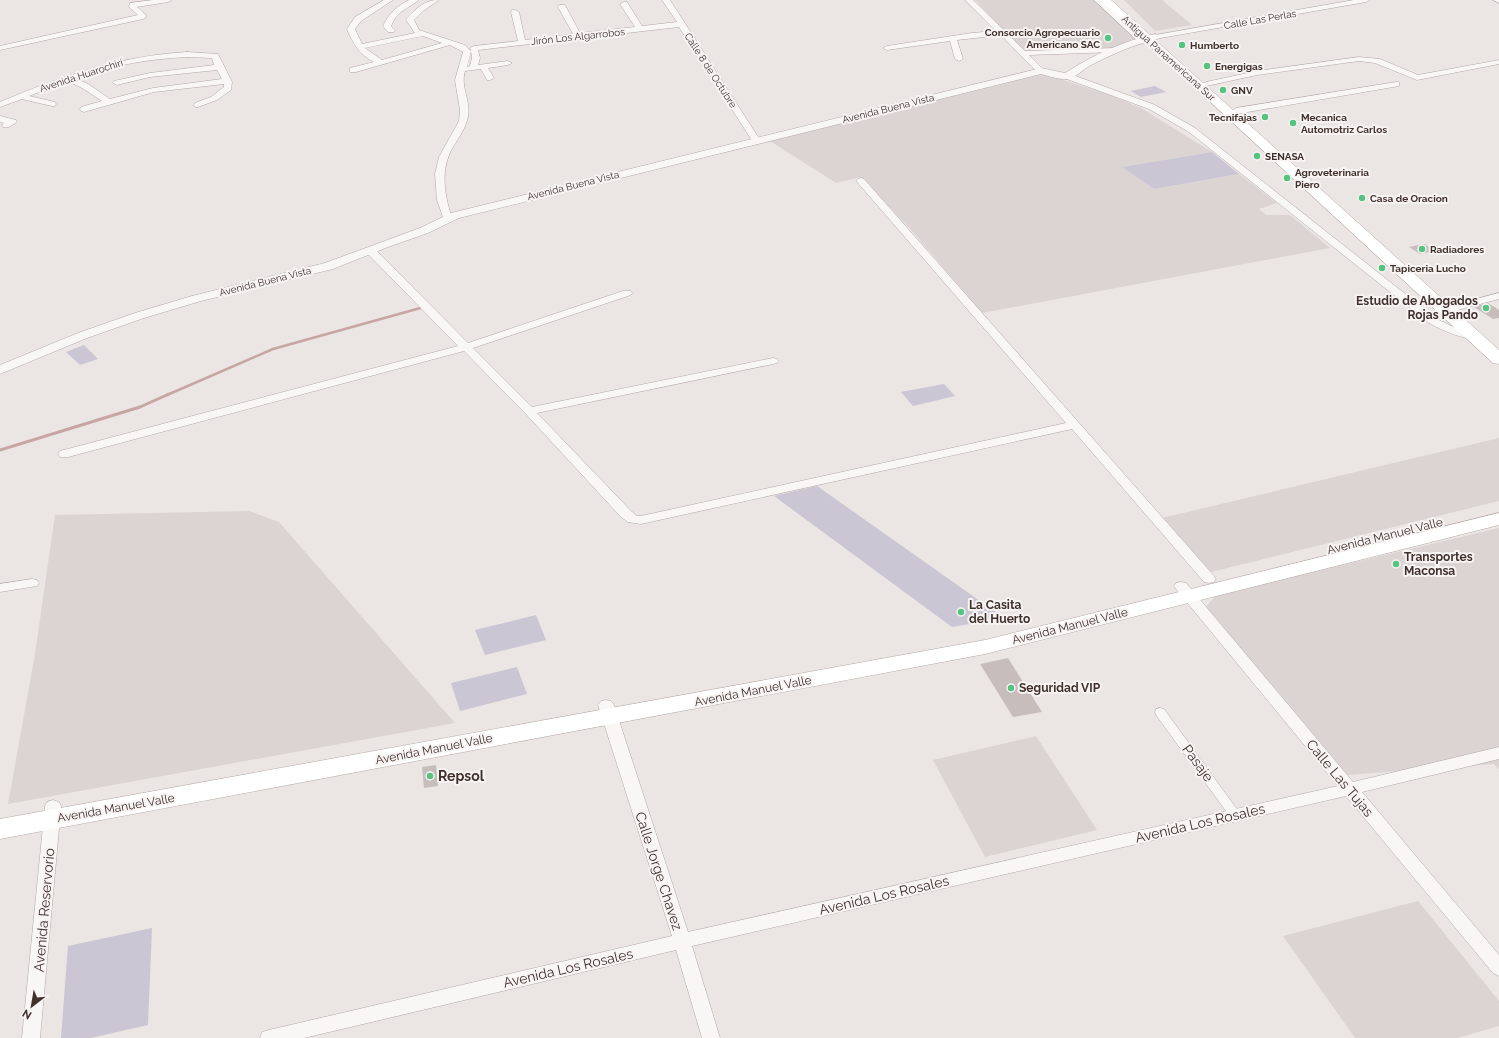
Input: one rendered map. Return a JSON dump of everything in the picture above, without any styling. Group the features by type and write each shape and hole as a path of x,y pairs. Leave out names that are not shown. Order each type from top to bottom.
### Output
{"main road":[{"name":"Antigua Panamericana Sur","path":"1105,0 1454,308 1497,352"},
{"name":"Antigua Panamericana Sur","path":"1112,0 1137,24 1148,39 1206,84 1473,336 1497,352"},
{"name":"Avenida Manuel Valle","path":"1186,591 1209,579 1499,509"},
{"name":"Avenida Manuel Valle","path":"0,816 53,812 608,711 985,647 1186,591 1499,519"},
{"name":"Avenida Manuel Valle","path":"0,829 53,812"}],"street":[{"path":"0,48 140,17 143,16 133,7 134,5 168,0"},
{"path":"381,62 369,57 360,47 351,29 358,19 389,0"},
{"path":"391,30 387,26 390,18 401,7 415,0"},
{"path":"435,0 420,9 410,20 416,31 465,48 467,51 466,62 461,70 459,79 459,89 465,108 463,123 441,160 438,182 447,218"},
{"name":"Calle 8 de Octubre","path":"666,0 756,140"},
{"path":"969,0 1041,71"},
{"path":"1098,0 1148,39"},
{"name":"Calle Las Perlas","path":"1148,39 1366,0"},
{"path":"624,4 640,29"},
{"path":"562,7 578,36"},
{"path":"515,12 522,43"},
{"name":"Jirón Los Algarrobos","path":"473,68 476,58 474,48 682,24"},
{"path":"887,48 953,38 1002,33"},
{"path":"360,47 422,34"},
{"path":"953,38 959,59"},
{"path":"1067,76 1084,65 1115,50 1148,39"},
{"path":"353,70 450,43"},
{"path":"1022,53 1115,50"},
{"name":"Avenida Huarochirí","path":"0,105 69,78 108,75 132,59 181,55 213,56 216,57 219,67"},
{"path":"1206,84 1257,74 1358,59 1377,61 1417,78 1499,62"},
{"path":"461,70 508,63"},
{"path":"483,66 490,78"},
{"path":"108,75 150,76 219,67 227,81 228,88 221,96 198,105"},
{"name":"Avenida Buena Vista","path":"0,370 78,337 147,314 225,291 310,271 420,233 434,227 447,218 756,140 1041,71 1067,76"},
{"path":"108,75 131,97"},
{"path":"1067,76 1152,107 1192,130 1433,321 1448,328 1473,336"},
{"path":"69,78 85,86 110,103"},
{"path":"84,109 153,90 227,81"},
{"path":"1236,111 1396,84"},
{"path":"21,96 52,104"},
{"path":"861,180 1209,579"},
{"path":"370,250 529,411 626,514 637,520 1075,425"},
{"path":"64,454 466,347 627,293"},
{"path":"1454,308 1499,296"},
{"path":"529,411 773,361"},
{"path":"0,588 32,583"},
{"name":"Calle Las Tujas","path":"1186,591 1499,968"},
{"name":"Calle Jorge Chavez","path":"608,711 682,941 711,1038"},
{"name":"Pasaje","path":"1160,712 1235,815"},
{"name":"Avenida Los Rosales","path":"269,1038 682,941 1349,789 1499,753"},
{"name":"Avenida Reservorio","path":"31,1038 53,812"}],"shaded area":[{"path":"975,0 1094,0 1136,38 1105,51 1026,54"},
{"path":"1124,0 1162,0 1192,25 1155,31"},
{"path":"1042,74 1051,75 1107,94 1141,108 1212,152 1123,167 1154,189 1239,174 1277,203 1259,209 1266,215 1290,215 1330,248 982,313 912,231 861,177 836,183 770,141"},
{"path":"1155,86 1166,92 1141,97 1131,91"},
{"path":"1212,152 1239,174 1154,189 1122,167"},
{"path":"84,345 98,359 80,365 66,352"},
{"path":"944,384 955,396 913,406 901,392"},
{"path":"1499,438 1499,501 1211,572 1162,518"},
{"path":"817,486 1004,618 952,627 774,496"},
{"path":"249,511 279,522 455,723 8,804 35,654 55,515"},
{"path":"1499,528 1499,769 1494,764 1347,775 1206,607 1216,595"},
{"path":"536,615 546,640 485,655 475,630"},
{"path":"517,667 527,694 460,711 451,683"},
{"path":"1036,736 1097,830 985,857 933,760"},
{"path":"1418,901 1499,1001 1499,1026 1457,1038 1355,1038 1283,936"},
{"path":"152,928 148,1025 91,1038 61,1038 68,946"}],"building":[{"name":"Radiadores","path":"1424,244 1436,251 1420,254 1409,247"},
{"path":"1488,303 1499,310 1499,318 1493,319 1474,307"},
{"name":"Seguridad VIP","path":"1008,658 1042,712 1013,717 980,664"},
{"name":"Repsol","path":"436,765 438,786 424,788 422,767"}],"waterway":[{"path":"167,395 273,349 424,307"},
{"path":"0,450 140,407 169,394"}],"place":[{"name":"Consorcio Agropecuario Americano SAC","path":"1108,38"},
{"name":"Humberto","path":"1182,45"},
{"name":"Energigas","path":"1207,66"},
{"name":"GNV","path":"1223,90"},
{"name":"Tecnifajas","path":"1265,117"},
{"name":"Mecanica Automotriz Carlos","path":"1293,123"},
{"name":"SENASA","path":"1257,156"},
{"name":"Agroveterinaria Piero","path":"1287,178"},
{"name":"Casa de Oracion","path":"1362,198"},
{"name":"Radiadores","path":"1422,249"},
{"name":"Tapiceria Lucho","path":"1382,268"},
{"name":"Estudio de Abogados Rojas Pando","path":"1486,308"},
{"name":"Transportes Maconsa","path":"1396,564"},
{"name":"La Casita del Huerto","path":"961,612"},
{"name":"Seguridad VIP","path":"1011,688"},
{"name":"Repsol","path":"430,776"}]}
